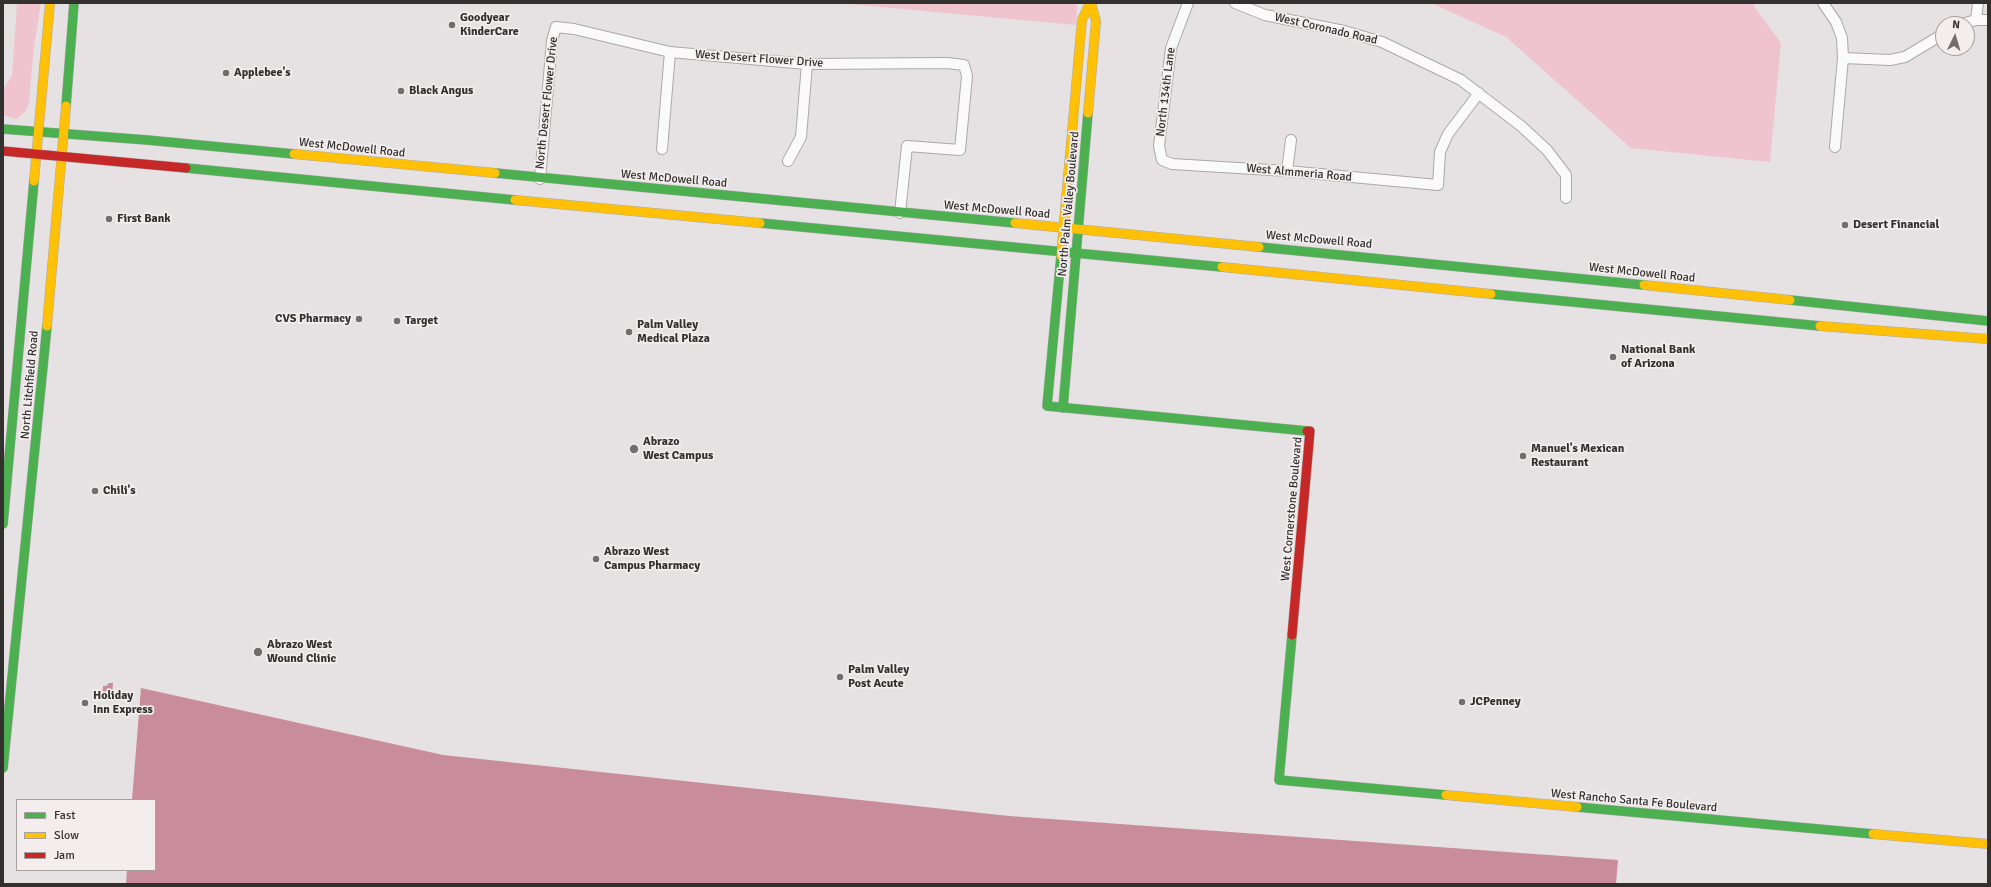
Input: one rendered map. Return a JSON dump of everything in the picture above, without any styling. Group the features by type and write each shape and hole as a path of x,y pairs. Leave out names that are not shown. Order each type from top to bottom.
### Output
{"main road":[{"name":"North Litchfield Road","path":"3,524 50,3"},
{"name":"North Litchfield Road","path":"3,768 37,439 63,157 74,3"},
{"name":"North Palm Valley Boulevard","path":"1047,406 1082,20 1091,3"},
{"name":"North Palm Valley Boulevard","path":"1063,408 1096,21 1091,3"},
{"name":"West McDowell Road","path":"3,128 65,132 343,165 540,179 1078,229 1583,291 1861,331 1988,340"},
{"name":"West McDowell Road","path":"3,151 1060,252 1988,321"},
{"path":"342,184 343,165"},
{"name":"West Cornerstone Boulevard","path":"1047,406 1310,431 1279,780"},
{"name":"West Rancho Santa Fe Boulevard","path":"1279,780 1988,844"}],"street":[{"name":"North 134th Lane","path":"1162,160 1159,146 1171,48 1188,3"},
{"name":"West Coronado Road","path":"1235,3 1265,15 1344,31 1382,42 1461,80 1521,126 1547,150 1566,175 1566,198"},
{"path":"1823,3 1836,22 1842,38 1843,58 1835,147"},
{"path":"1978,3 1976,20 1988,20"},
{"name":"West Desert Flower Drive","path":"556,28 574,29 670,52 807,64 947,63 964,65 967,76 960,150 907,146 900,212"},
{"name":"North Desert Flower Drive","path":"540,179 552,41 556,28"},
{"path":"1843,58 1890,60 1904,57 1935,39"},
{"path":"662,149 670,52"},
{"path":"788,160 800,137 807,64"},
{"name":"West Almmeria Road","path":"1162,160 1172,164 1287,171 1438,186 1440,152 1448,134 1479,93"},
{"path":"1287,171 1291,140"}],"shaded area":[{"path":"17,3 41,3 34,46 29,102 26,111 16,119 3,115 3,89 12,76"},
{"path":"838,3 1077,3 1076,25"},
{"path":"1431,3 1752,3 1781,43 1770,162 1631,148 1506,37"},
{"path":"109,683 113,683 112,696 109,695 107,699 102,699 103,686 106,686"},
{"path":"141,688 443,755 1009,816 1618,860 1616,884 126,884 127,871 156,871 156,799 132,799"}],"traffic: fast":[{"path":"66,106 74,3"},
{"path":"1063,408 1088,113"},
{"path":"3,129 147,140 294,154"},
{"path":"186,168 515,200"},
{"path":"495,173 1015,223"},
{"path":"3,524 34,181"},
{"path":"760,223 1222,267"},
{"path":"1259,247 1644,285"},
{"path":"1061,256 1047,406 1307,431"},
{"path":"1491,294 1820,326"},
{"path":"1790,300 1988,321"},
{"path":"3,768 47,326"},
{"path":"1292,635 1279,780 1446,795"},
{"path":"1577,807 1873,834"}],"traffic: slow":[{"path":"34,181 50,3"},
{"path":"1061,256 1082,20 1090,3"},
{"path":"1088,113 1096,21 1091,3"},
{"path":"47,326 66,106"},
{"path":"294,154 495,173"},
{"path":"515,200 760,223"},
{"path":"1015,223 1259,247"},
{"path":"1222,267 1491,294"},
{"path":"1644,285 1790,300"},
{"path":"1820,326 1988,339"},
{"path":"1446,795 1577,807"},
{"path":"1873,834 1988,844"}],"traffic: jam":[{"path":"3,151 186,168"},
{"path":"1292,635 1310,431 1307,431"}],"place":[{"name":"Goodyear KinderCare","path":"452,25"},
{"name":"Applebee's","path":"226,73"},
{"name":"Black Angus","path":"401,91"},
{"name":"First Bank","path":"109,219"},
{"name":"Desert Financial","path":"1845,225"},
{"name":"CVS Pharmacy","path":"359,319"},
{"name":"Target","path":"397,321"},
{"name":"Palm Valley Medical Plaza","path":"629,332"},
{"name":"National Bank of Arizona","path":"1613,357"},
{"name":"Abrazo West Campus","path":"634,449"},
{"name":"Manuel's Mexican Restaurant","path":"1523,456"},
{"name":"Chili's","path":"95,491"},
{"name":"Abrazo West Campus Pharmacy","path":"596,559"},
{"name":"Abrazo West Wound Clinic","path":"258,652"},
{"name":"Palm Valley Post Acute","path":"840,677"},
{"name":"JCPenney","path":"1462,702"},
{"name":"Holiday Inn Express","path":"85,703"}]}
